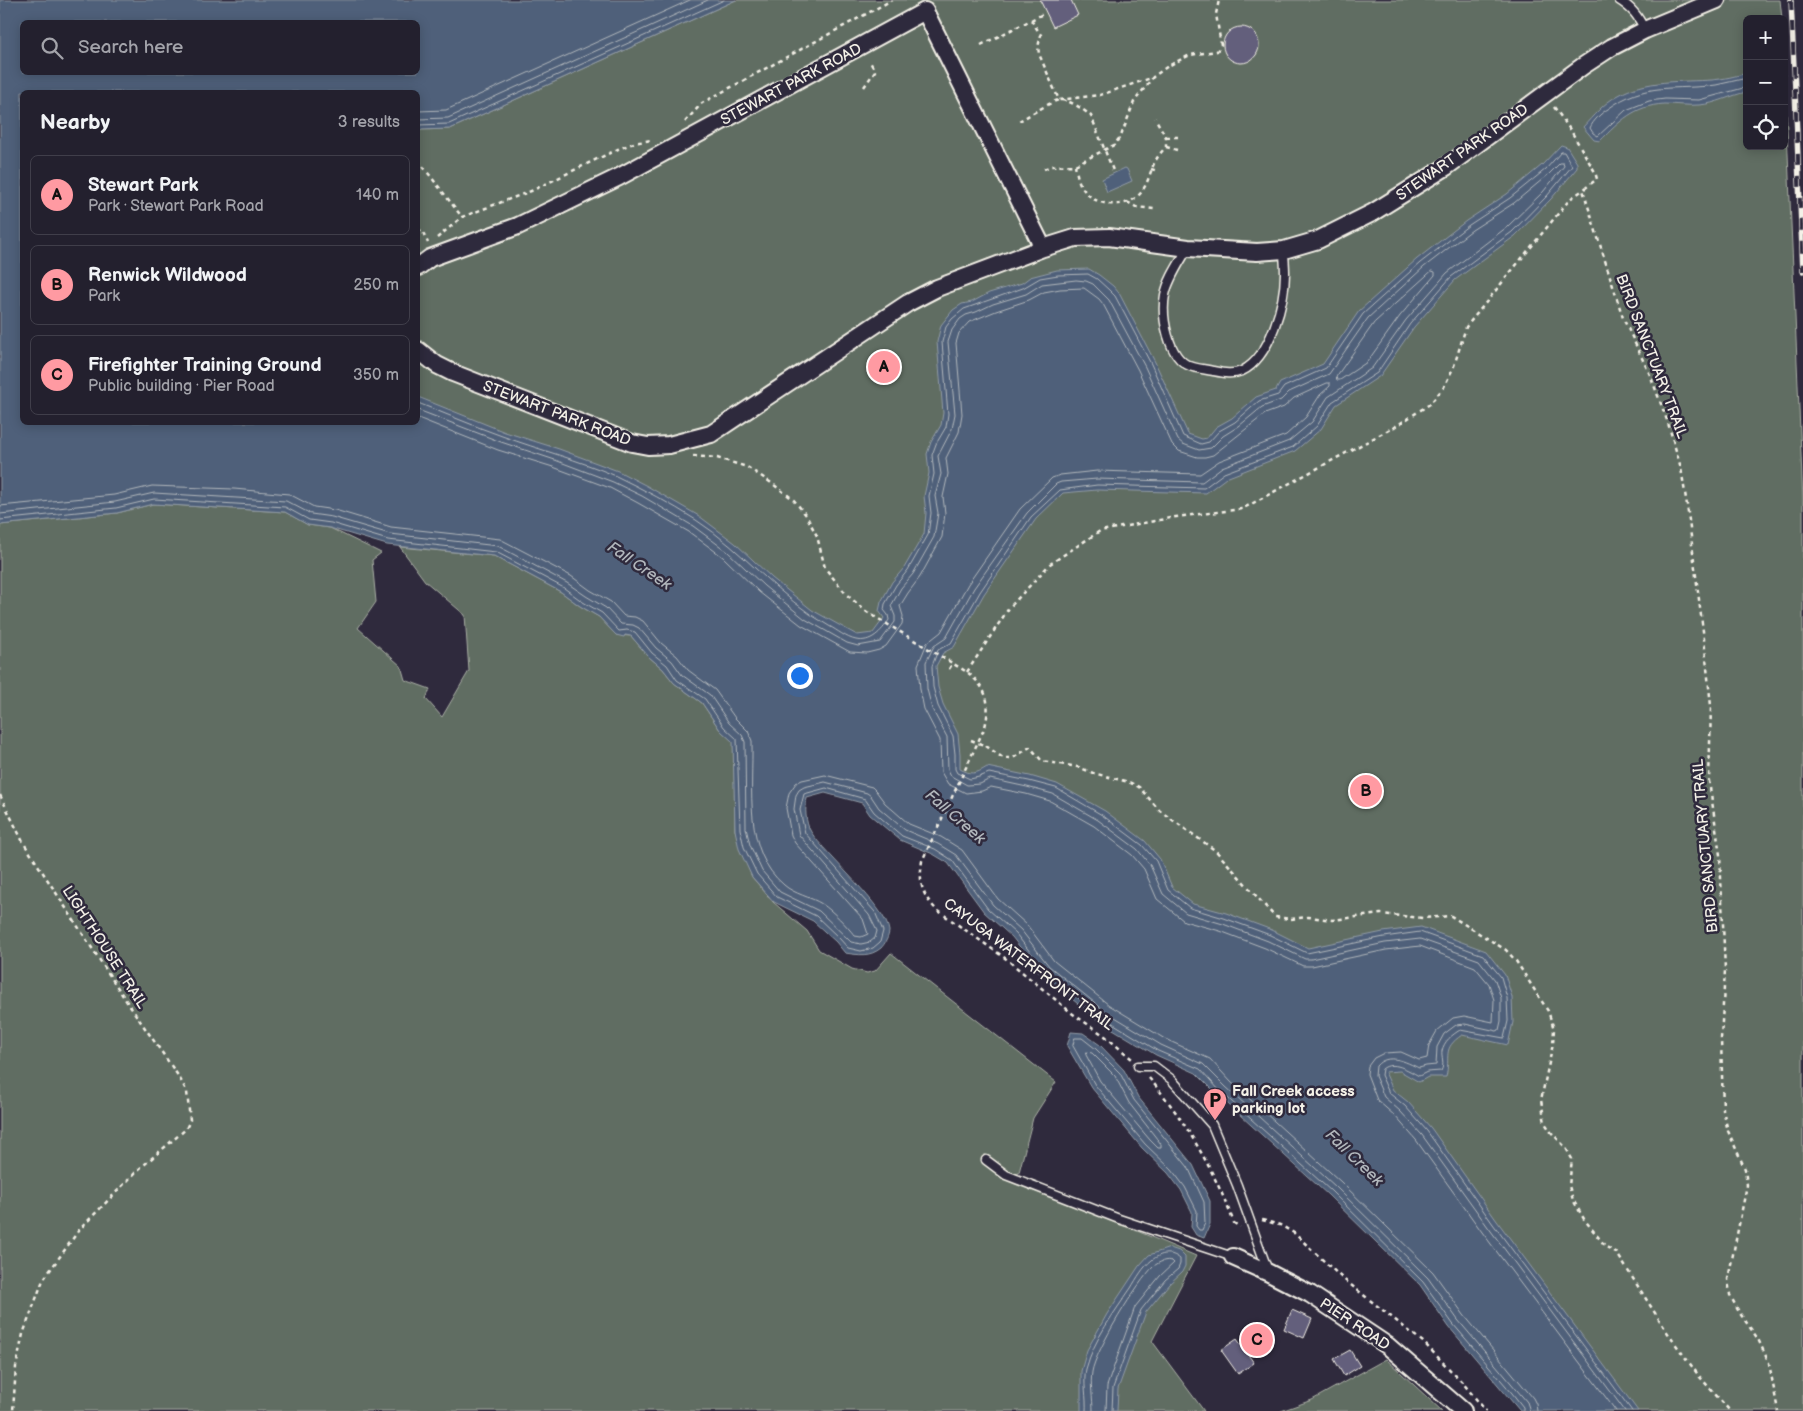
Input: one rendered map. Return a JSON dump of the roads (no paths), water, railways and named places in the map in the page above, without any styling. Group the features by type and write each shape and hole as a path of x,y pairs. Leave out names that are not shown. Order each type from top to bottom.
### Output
{"street":[{"name":"STEWART PARK ROAD","path":"420,352 437,366 453,373 632,443 648,446 669,445 692,440 712,434 908,303 937,288 1043,248 1075,238 1109,237 1188,248 1257,252 1284,250 1318,240 1372,213 1446,168 1582,66 1612,47 1645,30 1717,0"},
{"name":"STEWART PARK ROAD","path":"420,266 430,258 518,226 619,177 925,11 1043,248"},
{"name":"PIER ROAD","path":"1233,1257 1310,1294 1388,1346 1464,1411"}],"lane":[{"path":"1619,0 1630,7 1640,19 1645,30"},
{"path":"1188,248 1171,278 1165,294 1165,326 1170,343 1177,356 1189,366 1229,374 1242,371 1255,361 1275,325 1284,286 1284,250"},
{"path":"1138,1066 1154,1066 1171,1079 1212,1125 1228,1162 1269,1273"},
{"path":"986,1160 1006,1175 1119,1219 1233,1257"}],"water":[{"name":"Fall Creek","path":"0,0 736,0 450,129 420,130 420,90 20,90 20,425 420,425 420,398 505,432 559,449 618,471 647,486 699,516 735,543 772,578 812,610 857,635 873,633 884,618 879,611 881,602 924,534 926,513 924,496 929,473 927,454 931,442 941,425 943,413 937,342 941,325 953,310 962,304 972,302 989,293 1022,283 1030,277 1057,270 1089,269 1113,286 1119,293 1155,362 1188,434 1202,439 1207,438 1216,427 1232,418 1256,397 1276,390 1280,383 1323,364 1359,311 1417,259 1466,221 1507,194 1542,165 1561,145 1567,147 1577,163 1577,168 1551,199 1515,236 1455,280 1414,327 1380,376 1336,405 1321,429 1295,451 1226,478 1206,493 1097,490 1063,493 1036,519 984,594 954,647 943,653 936,666 938,687 943,704 958,734 960,769 974,773 987,767 1030,776 1057,784 1105,811 1145,841 1160,859 1172,887 1193,904 1226,913 1272,930 1308,948 1383,932 1421,927 1486,951 1505,975 1512,997 1513,1022 1508,1045 1462,1035 1455,1040 1449,1049 1446,1077 1428,1077 1419,1082 1400,1071 1385,1072 1393,1090 1408,1102 1431,1128 1497,1221 1638,1411 1520,1411 1449,1327 1420,1285 1328,1195 1196,1073 1156,1055 1098,1020 1041,974 1012,937 984,912 948,863 933,854 900,840 870,815 862,803 825,793 807,798 807,819 809,828 818,842 867,895 886,921 889,933 882,946 877,951 868,954 845,953 813,921 774,902 752,877 739,849 735,830 733,742 720,730 702,703 674,683 631,636 616,635 599,617 561,592 494,556 387,545 330,528 308,525 285,512 153,504 117,513 0,525"},
{"path":"1743,74 1743,93 1705,104 1664,104 1644,108 1621,121 1600,141 1594,140 1583,127 1612,99 1628,91 1664,82 1716,80"},
{"path":"1125,168 1132,181 1107,192 1102,179"},
{"path":"1071,1032 1083,1033 1100,1045 1124,1070 1138,1097 1193,1165 1210,1201 1210,1224 1204,1238 1196,1235 1191,1227 1192,1212 1181,1190 1168,1173 1142,1148 1091,1087 1067,1046"},
{"path":"1170,1248 1179,1251 1185,1257 1185,1266 1182,1272 1169,1284 1146,1312 1118,1389 1117,1411 1081,1411 1081,1371 1087,1350 1107,1314 1139,1266 1149,1255"}],"railway":[{"path":"1791,0 1803,271"}],"place":[{"name":"Stewart Park","path":"884,367"},
{"name":"Renwick Wildwood","path":"1366,791"},
{"name":"Fall Creek access parking lot","path":"1215,1121"},
{"name":"Firefighter Training Ground","path":"1257,1340"}]}
